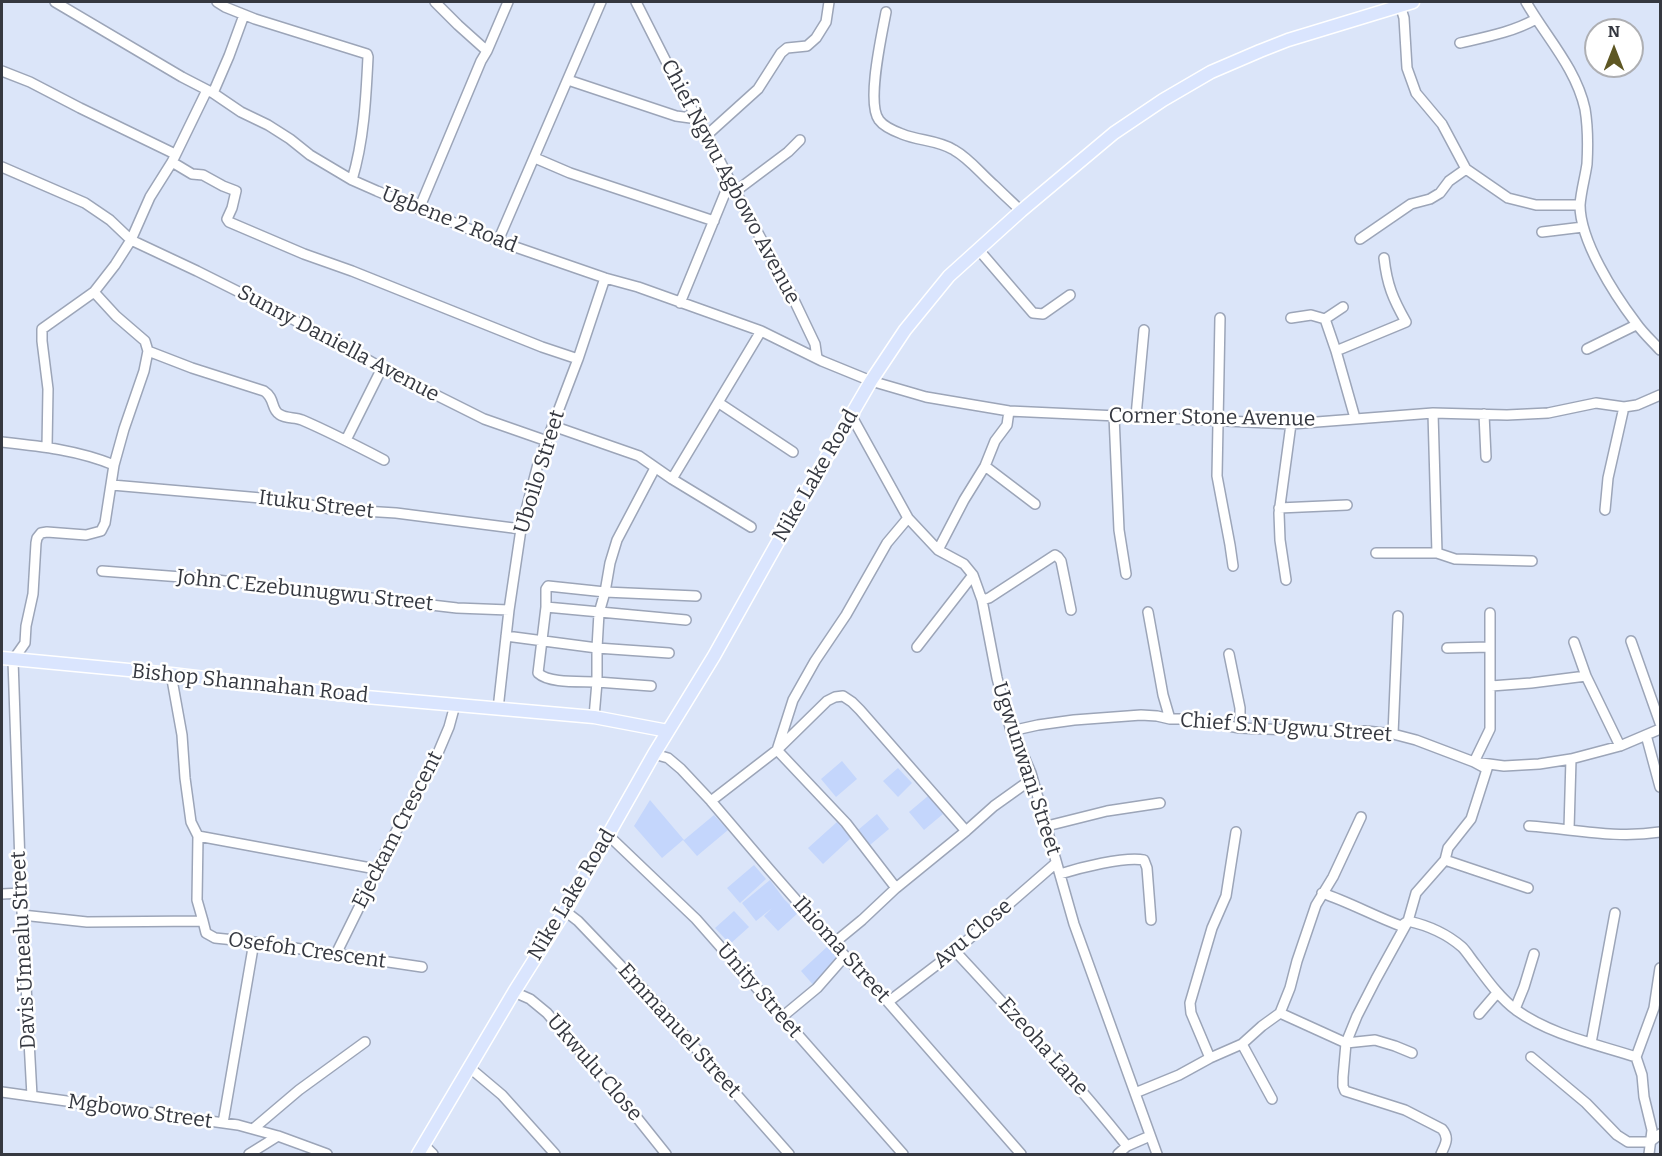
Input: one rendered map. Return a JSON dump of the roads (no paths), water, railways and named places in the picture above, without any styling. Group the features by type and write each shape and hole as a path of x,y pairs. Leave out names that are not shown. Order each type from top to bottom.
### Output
{"main road":[{"name":"Nike Lake Road","path":"421,1150 514,992 565,912 871,381 904,330 949,276 1130,121 1163,100 1211,72 1288,40 1399,3 1413,2"},
{"name":"Bishop Shannahan Road","path":"7,659 594,717 668,731"}],"street":[{"name":"Ugbene 2 Road","path":"55,2 182,77 210,91 241,112 268,125 310,155 352,180 498,241 638,287 761,331 822,361 871,381"},
{"path":"217,2 244,15 367,54 366,107 352,180"},
{"path":"435,2 487,51"},
{"path":"419,209 508,2"},
{"path":"498,241 601,2"},
{"name":"Chief Ngwu Agbowo Avenue","path":"636,2 673,76 707,135 794,300 814,344 817,358 822,361"},
{"path":"707,135 758,89 781,53 787,48 807,46 816,38 826,22 829,2"},
{"path":"1526,2 1573,76 1585,109 1588,136 1587,165 1580,205 1583,227 1589,244 1636,325 1660,350"},
{"path":"1399,3 1404,18 1407,68 1416,93 1442,124 1466,169 1508,198 1536,205 1580,205"},
{"path":"886,12 877,57 874,104 879,120 892,130 904,135 942,144 955,150 971,162 1022,212"},
{"path":"47,447 48,389 42,329 94,292 131,240 150,197 230,56 244,15"},
{"path":"1460,43 1524,26 1536,19"},
{"path":"2,71 30,82 173,158 192,174 203,175 236,191 227,219 229,222 304,254 578,359"},
{"path":"568,80 676,116 698,119"},
{"path":"736,191 788,152 800,140"},
{"path":"535,158 570,173 714,221"},
{"name":"Sunny Daniella Avenue","path":"2,167 85,203 110,220 131,240 281,313 382,368 484,419 547,441"},
{"path":"1360,239 1411,204 1430,200 1440,193 1449,181 1466,169"},
{"path":"680,303 730,181"},
{"path":"1542,232 1583,227"},
{"path":"978,249 1033,313 1042,314 1070,295"},
{"path":"1336,351 1406,322 1392,297 1384,258"},
{"name":"Uboilo Street","path":"498,709 521,529 538,464 578,359 605,278"},
{"path":"7,659 26,643 26,626 33,594 37,538 41,533 47,532 86,535 101,531 105,523 114,465 144,371 148,351 145,341 116,316 94,292"},
{"path":"1291,318 1311,315 1325,319 1343,307"},
{"path":"1220,318 1217,476 1233,566"},
{"path":"1325,319 1355,418"},
{"path":"1587,350 1636,325"},
{"path":"1136,416 1144,330"},
{"path":"672,479 761,331"},
{"path":"148,351 183,365 264,391 272,398 278,414 298,418 384,460"},
{"path":"346,440 382,368"},
{"name":"Corner Stone Avenue","path":"871,381 926,397 1009,411 1291,424 1433,413 1548,413 1596,403 1624,407 1637,405 1660,395"},
{"path":"719,403 793,452"},
{"path":"1605,510 1608,478 1624,407"},
{"path":"938,549 985,466 995,441 1007,425 1009,411"},
{"path":"1433,413 1437,553"},
{"path":"1484,414 1486,458"},
{"path":"851,415 908,518 938,549 964,564 973,575 918,647"},
{"path":"1114,416 1119,530 1126,574"},
{"path":"1286,580 1280,540 1279,508 1291,424"},
{"path":"553,426 639,456 672,479 751,526"},
{"path":"2,442 47,447 92,457 114,465"},
{"path":"985,466 1035,504"},
{"path":"594,717 599,613 610,563 617,540 655,468"},
{"name":"Ituku Street","path":"112,485 284,500 331,509 396,513 521,529"},
{"path":"1279,508 1347,505"},
{"path":"777,750 793,700 815,661 846,615 887,543 908,518"},
{"path":"1376,554 1437,553 1455,560 1532,561"},
{"path":"982,600 989,598 1052,556 1057,556 1061,561 1071,610"},
{"name":"John C Ezebunugwu Street","path":"102,571 208,579 457,608 509,610"},
{"name":"Ugwunwani Street","path":"973,575 982,600 997,678 1011,730 1022,750 1033,780 1087,961 1157,1155"},
{"path":"651,686 543,678 538,673 546,589 548,586 605,592 696,596"},
{"path":"546,607 686,620"},
{"path":"1148,612 1163,695 1170,719"},
{"path":"1441,1155 1447,1141 1446,1133 1442,1129 1405,1110 1345,1091 1343,1077 1346,1043 1357,1016 1408,921 1416,892 1445,860 1448,848 1471,819 1487,769 1474,762 1490,729 1490,613"},
{"path":"1394,734 1398,616"},
{"path":"506,636 597,648 669,652"},
{"path":"1631,641 1660,723"},
{"path":"1574,642 1586,676 1620,746"},
{"path":"1447,648 1490,646"},
{"path":"1229,654 1240,708 1240,728"},
{"name":"Davis Umealu Street","path":"7,659 32,1096"},
{"path":"171,674 182,735 191,822 198,836 197,900 203,921"},
{"path":"1491,686 1586,676"},
{"path":"711,801 777,750 827,701 843,696 860,710 966,831"},
{"name":"Ejeckam Crescent","path":"336,954 376,869 438,753 455,705"},
{"name":"Chief S.N Ugwu Street","path":"1011,730 1074,720 1141,715 1188,719 1240,728 1366,731 1394,734 1474,762 1504,766 1570,759 1620,746 1660,729"},
{"path":"1646,735 1660,787"},
{"path":"777,750 846,823 896,888"},
{"name":"Ihioma Street","path":"654,754 668,758 711,801 768,869 1021,1155"},
{"path":"1569,829 1570,759"},
{"path":"834,943 994,807 1033,780"},
{"path":"1047,826 1107,811 1160,803"},
{"path":"1135,1093 1179,1075 1242,1044 1280,1013 1322,893 1333,877 1361,817"},
{"path":"1529,826 1569,829 1600,835 1660,832"},
{"path":"1210,1058 1191,1013 1190,1003 1212,928 1226,896 1236,832"},
{"name":"Unity Street","path":"608,835 696,919 903,1155"},
{"path":"198,836 376,869"},
{"path":"1060,874 1078,868 1133,858 1144,860 1147,868 1151,920"},
{"path":"1445,860 1528,888"},
{"name":"Avu Close","path":"888,1002 955,951 1056,863"},
{"path":"2,894 21,893"},
{"path":"1322,893 1401,926 1408,921 1445,936 1463,948 1497,993 1515,1009 1541,1025 1636,1057"},
{"name":"Emmanuel Street","path":"565,912 578,921 646,992 789,1155"},
{"path":"1591,1043 1615,913"},
{"name":"Osefoh Crescent","path":"22,915 87,922 203,921 206,933 215,938 422,967"},
{"path":"223,1123 255,942"},
{"name":"Ezeoha Lane","path":"955,951 1050,1053 1127,1146"},
{"path":"1515,1009 1534,954"},
{"path":"782,1017 818,988 845,956"},
{"path":"1649,1155 1651,1126 1644,1097 1642,1075 1636,1057 1654,1008 1660,968"},
{"name":"Ukwulu Close","path":"514,992 530,999 547,1013 634,1114 666,1155"},
{"path":"1479,1014 1497,993"},
{"path":"1280,1013 1346,1043 1375,1040 1412,1053"},
{"path":"1648,1024 1660,1024"},
{"path":"253,1129 299,1090 365,1042"},
{"path":"1242,1044 1272,1099"},
{"path":"1531,1057 1586,1103 1617,1135 1628,1142 1650,1142 1660,1134"},
{"path":"470,1068 502,1095 555,1155"},
{"name":"Mgbowo Street","path":"2,1092 223,1123 278,1136 327,1155"},
{"path":"249,1155 278,1136"},
{"path":"1118,1155 1127,1146 1150,1136"},
{"path":"421,1150 433,1155"}]}
